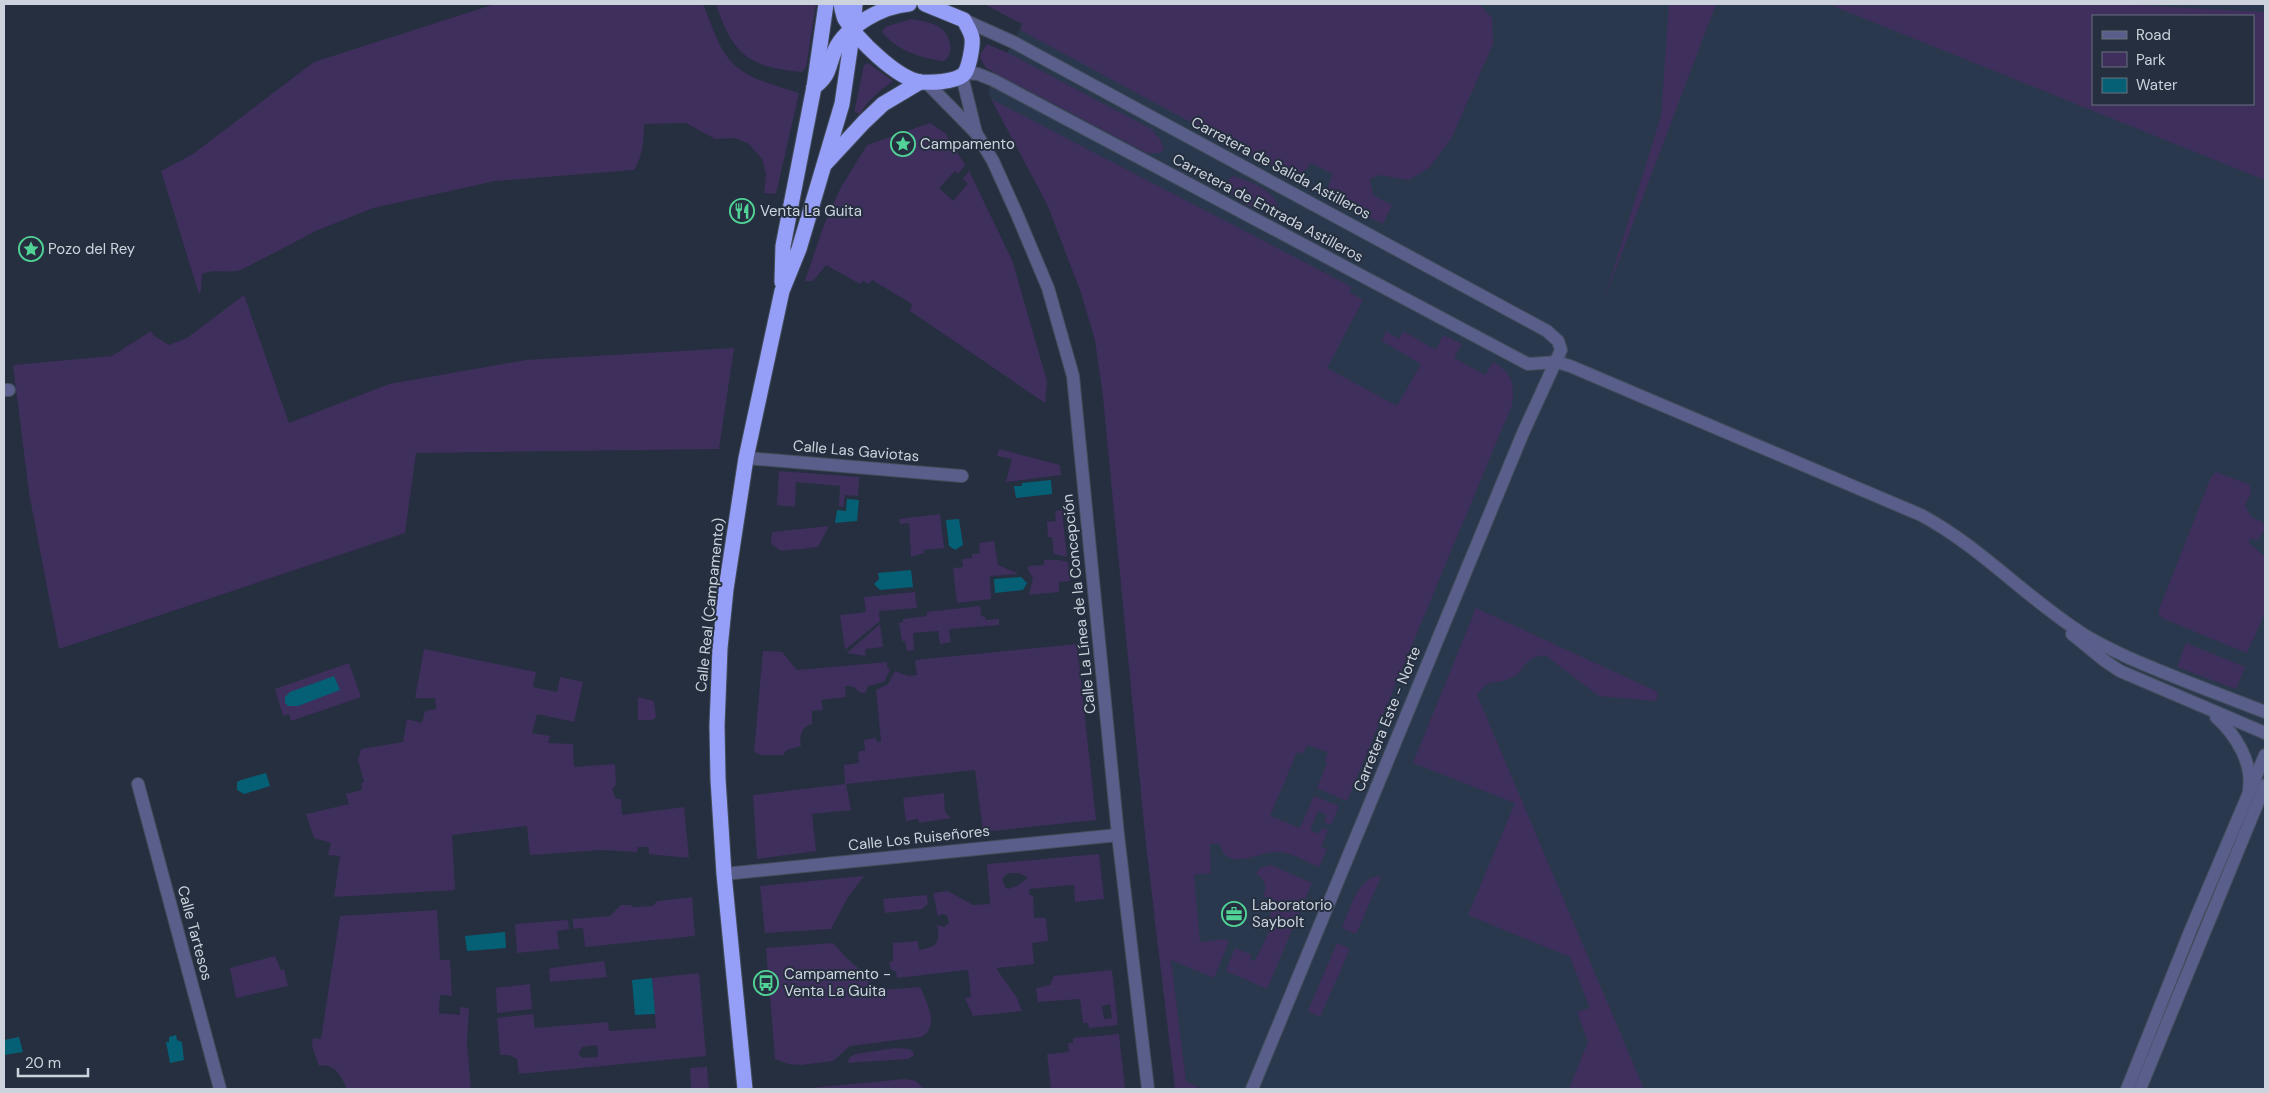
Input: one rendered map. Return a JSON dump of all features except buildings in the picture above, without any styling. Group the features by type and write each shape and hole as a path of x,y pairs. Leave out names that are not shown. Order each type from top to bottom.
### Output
{"highway":[{"path":"782,291 783,246 814,87 826,4"},
{"path":"841,4 845,18 881,59 922,81 940,81 964,74 971,51 972,37 964,20 925,4"},
{"name":"Calle Real (Campamento)","path":"745,1089 724,874 716,726 720,648 726,588 746,458 782,291 799,249 842,104 855,4"},
{"path":"814,87 826,78 835,51 842,39 853,29 888,9 909,4"},
{"path":"825,164 883,104 922,81"}],"street":[{"name":"Carretera de Salida Astilleros","path":"964,20 1013,42 1547,331 1558,341 1561,350 1557,362"},
{"name":"Calle La Línea de la Concepción","path":"964,74 976,133"},
{"name":"Carretera de Entrada Astilleros","path":"964,74 978,74 993,80 1528,364 1557,362"},
{"name":"Calle La Línea de la Concepción","path":"922,81 976,133 992,161 1048,288 1073,376 1118,835 1148,1089"},
{"path":"1557,362 1586,372 1921,515 1948,529 2061,620 2085,636 2148,666 2265,712"},
{"name":"Carretera Este - Norte","path":"1252,1089 1523,433 1557,362"},
{"name":"Calle Las Gaviotas","path":"746,458 962,476"},
{"path":"2061,620 2069,632 2086,647 2120,671 2265,733"},
{"path":"2209,710 2230,730 2241,749 2250,782 2246,802"},
{"path":"2127,1089 2191,930 2265,755"},
{"name":"Calle Tartesos","path":"138,784 220,1089"},
{"path":"2140,1089 2265,785"},
{"name":"Calle Los Ruiseñores","path":"724,874 1118,835"}],"shaded area":[{"path":"1033,4 2265,4 2265,1089 1203,1089 1186,1081 1172,972 1160,845 1247,843 1307,367 1351,287 996,109 989,93 989,88"}],"green space":[{"path":"495,4 703,4 721,47 731,62 744,73 759,80 799,93 776,194 764,193 766,174 762,159 749,144 735,138 715,139 686,123 644,124 642,147 634,170 495,181 373,208 318,230 241,270 212,271 202,274 199,294 161,171 193,154 314,62"},
{"path":"716,4 816,4 806,67 802,72 783,70 756,62 745,55 736,47 729,35"},
{"path":"984,4 1479,4 1492,18 1493,44 1451,139 1429,168 1409,180 1380,175 1370,179 1373,195 1392,205 1383,224 1339,202 1330,193 1328,188 1333,174 1311,163 1298,174 1283,172 1020,30 1022,24"},
{"path":"1669,4 1716,4 1605,297 1661,116"},
{"path":"1828,4 2114,4 2265,12 2265,180"},
{"path":"911,19 935,25 945,32 951,49 949,56 944,61 926,58 902,49 882,32 885,27"},
{"path":"987,44 1008,53 1151,129 1160,139 1164,150 1160,153 1147,153 986,68 980,58"},
{"path":"868,63 893,81 867,104 860,114 855,112 855,108 864,65"},
{"path":"991,99 1352,287 1349,292 1363,300 1327,368 1397,406 1421,364 1382,341 1386,331 1399,339 1403,331 1436,350 1443,335 1462,344 1454,358 1485,375 1493,362 1504,370 1511,380 1513,391 1512,405 1347,801 1317,788 1327,763 1325,761 1328,752 1307,745 1303,754 1297,752 1270,816 1300,828 1314,796 1339,806 1331,825 1324,822 1327,815 1318,811 1310,830 1318,834 1322,828 1328,830 1321,847 1327,849 1319,867 1296,856 1282,852 1274,852 1246,859 1230,858 1224,853 1220,844 1210,844 1211,873 1194,875 1200,942 1225,939 1229,941 1214,978 1171,960 1186,1081 1202,1089 1175,1089 1146,845 1103,397 1095,340 1080,290 1047,204"},
{"path":"930,123 945,133 965,165 958,174 955,171 939,188 953,201 968,184 963,179 969,171 1012,260 1047,381 1045,403 910,311 912,304 872,280 869,284 863,281 860,284 826,265 813,281 805,281 824,225 840,189 867,145"},
{"path":"1232,176 1262,188 1275,199 1277,213 1273,215 1259,211 1246,205 1234,196 1225,186"},
{"path":"244,295 289,423 389,384 526,360 734,348 719,449 416,453 405,533 59,649 29,493 13,365 112,356 151,331 153,335 169,345 187,338"},
{"path":"999,449 1060,465 1061,475 1006,482 1012,459 997,456"},
{"path":"779,471 859,477 858,496 845,495 843,507 839,506 840,486 796,482 795,507 777,505"},
{"path":"2216,472 2250,485 2251,493 2245,505 2251,517 2263,522 2264,530 2258,540 2249,539 2249,543 2264,556 2265,613 2247,653 2164,619 2159,615 2159,610 2211,477"},
{"path":"1062,510 1067,557 1054,554 1052,537 1048,537 1047,522 1056,521 1055,511"},
{"path":"940,514 944,548 924,550 924,553 911,557 909,523 900,524 899,519"},
{"path":"829,526 818,547 781,551 771,544 772,532"},
{"path":"994,541 998,565 1019,574 990,576 991,599 957,603 953,568 963,567 962,559 972,558 972,554 980,553 979,543"},
{"path":"1044,560 1068,562 1070,581 1059,582 1059,592 1029,595 1033,578 1028,570 1028,566 1044,565"},
{"path":"915,592 917,608 879,611 880,621 845,650 840,615 866,612 864,597"},
{"path":"980,606 981,616 985,617 986,620 999,619 999,625 949,629 951,642 940,644 938,631 913,633 914,650 907,651 905,641 902,641 899,623 903,622 903,619 927,616 927,612"},
{"path":"1476,608 1658,692 1656,701 1599,696 1545,655 1532,659 1511,678 1489,683 1477,695 1644,1089 1569,1089 1588,1042 1577,1012 1590,1008 1570,957 1468,915 1515,803 1413,763"},
{"path":"880,624 883,647 865,649 866,656 847,653"},
{"path":"2186,643 2245,667 2236,689 2177,667"},
{"path":"1077,644 1096,820 983,832 975,770 846,784 851,810 812,814 816,851 757,859 753,795 845,784 844,765 859,763 858,752 865,750 864,740 876,738 877,742 881,741 876,690 888,684 895,671 908,676 917,675 915,660"},
{"path":"424,649 536,672 533,687 557,692 560,677 583,682 574,722 537,714 532,733 550,736 548,743 573,744 574,767 615,764 616,785 612,789 616,799 621,799 622,815 684,807 689,858 649,854 649,847 638,847 637,852 603,850 530,855 527,826 452,835 455,890 334,897 340,856 328,855 331,843 314,838 306,814 349,804 346,794 362,790 361,783 364,782 358,760 361,749 403,742 407,719 422,723 425,711 436,709 435,698 415,698"},
{"path":"763,651 782,652 797,670 887,662 887,667 890,670 884,682 868,686 866,692 861,693 854,687 845,686 846,697 821,700 823,710 812,711 812,724 805,727 802,732 801,746 787,750 783,755 761,755 754,752"},
{"path":"349,663 361,697 291,721 289,714 283,716 275,689"},
{"path":"638,697 654,701 656,717 652,720 638,720"},
{"path":"944,793 945,812 951,818 919,823 918,819 906,821 903,798"},
{"path":"1099,854 1104,899 1075,902 1074,885 1029,889 1030,895 1033,896 1034,918 1046,918 1048,941 1032,943 1034,964 996,968 1017,998 1022,1011 973,1016 965,998 971,997 968,970 897,978 896,972 891,969 889,962 893,961 893,943 918,941 919,950 934,946 938,940 937,925 945,927 949,922 947,915 941,914 938,917 933,893 948,891 973,905 990,904 987,864","holes":["1008,873 1019,873 1028,878 1017,886 1008,889 1005,887 1002,879"]},
{"path":"1271,865 1312,883 1267,989 1226,971 1235,948 1252,955 1250,959 1255,961 1270,930 1265,927 1276,901 1263,896 1265,884 1262,878 1256,874 1260,868"},
{"path":"864,876 848,897 831,929 765,933 760,886"},
{"path":"1381,877 1356,934 1342,928 1359,889 1371,878"},
{"path":"927,895 928,904 922,909 885,913 883,899"},
{"path":"692,897 695,936 585,947 583,928 573,929 573,919 610,916 621,905 633,907 653,906 657,901"},
{"path":"437,910 440,960 450,960 452,996 440,995 439,1013 460,1015 460,1007 469,1008 467,1043 471,1089 347,1089 334,1069 319,1066 312,1046 313,1038 321,1039 340,916"},
{"path":"568,920 569,929 557,931 559,949 517,953 515,924"},
{"path":"833,943 854,965 880,980 868,982 870,991 920,987 930,1014 931,1021 927,1033 921,1037 850,1046 833,1061 801,1065 788,1064 775,1059 766,948"},
{"path":"1337,943 1350,949 1320,1017 1308,1011"},
{"path":"275,956 281,970 284,969 288,986 236,998 230,968"},
{"path":"604,961 607,977 550,982 549,970 551,968"},
{"path":"1112,970 1118,1025 1089,1028 1088,1023 1083,1023 1080,999 1038,1002 1036,988 1050,985 1054,976","holes":["1110,1004 1112,1018 1104,1019 1102,1006"]},
{"path":"699,973 706,1056 519,1074 517,1059 509,1055 500,1055 497,1018 533,1014 535,1028 608,1022 609,1031 656,1028 652,978","holes":["597,1045 598,1057 583,1058 578,1054 582,1047"]},
{"path":"530,984 532,1009 497,1013 496,988"},
{"path":"1119,1034 1125,1089 1051,1089 1047,1054 1069,1052 1068,1043 1073,1043 1073,1038"},
{"path":"895,1048 910,1049 914,1053 913,1056 908,1059 847,1063 850,1057 856,1054"},
{"path":"707,1067 709,1089 691,1089 690,1068"},
{"path":"905,1079 916,1081 924,1089 799,1089"}],"water":[{"path":"1051,480 1052,494 1016,498 1014,486 1022,486 1022,483"},
{"path":"847,499 859,500 857,521 835,523 837,510 846,511"},
{"path":"959,519 963,545 955,550 949,546 946,520"},
{"path":"911,570 913,587 880,590 874,584 879,579 878,573"},
{"path":"1021,577 1027,583 1023,590 995,593 994,579"},
{"path":"334,676 340,690 298,706 288,706 285,703 285,697 290,692"},
{"path":"266,773 270,786 244,794 237,790 237,782"},
{"path":"505,932 506,948 467,951 465,936"},
{"path":"652,978 655,1014 635,1015 632,980"},
{"path":"176,1035 177,1040 182,1042 184,1060 170,1063 166,1042 169,1042 169,1037"},
{"path":"19,1037 23,1052 4,1055 4,1040"}],"place":[{"name":"Campamento","path":"903,144"},
{"name":"Venta La Guita","path":"742,211"},
{"name":"Pozo del Rey","path":"31,249"},
{"name":"Laboratorio Saybolt","path":"1234,914"},
{"name":"Campamento - Venta La Guita","path":"766,983"}]}
